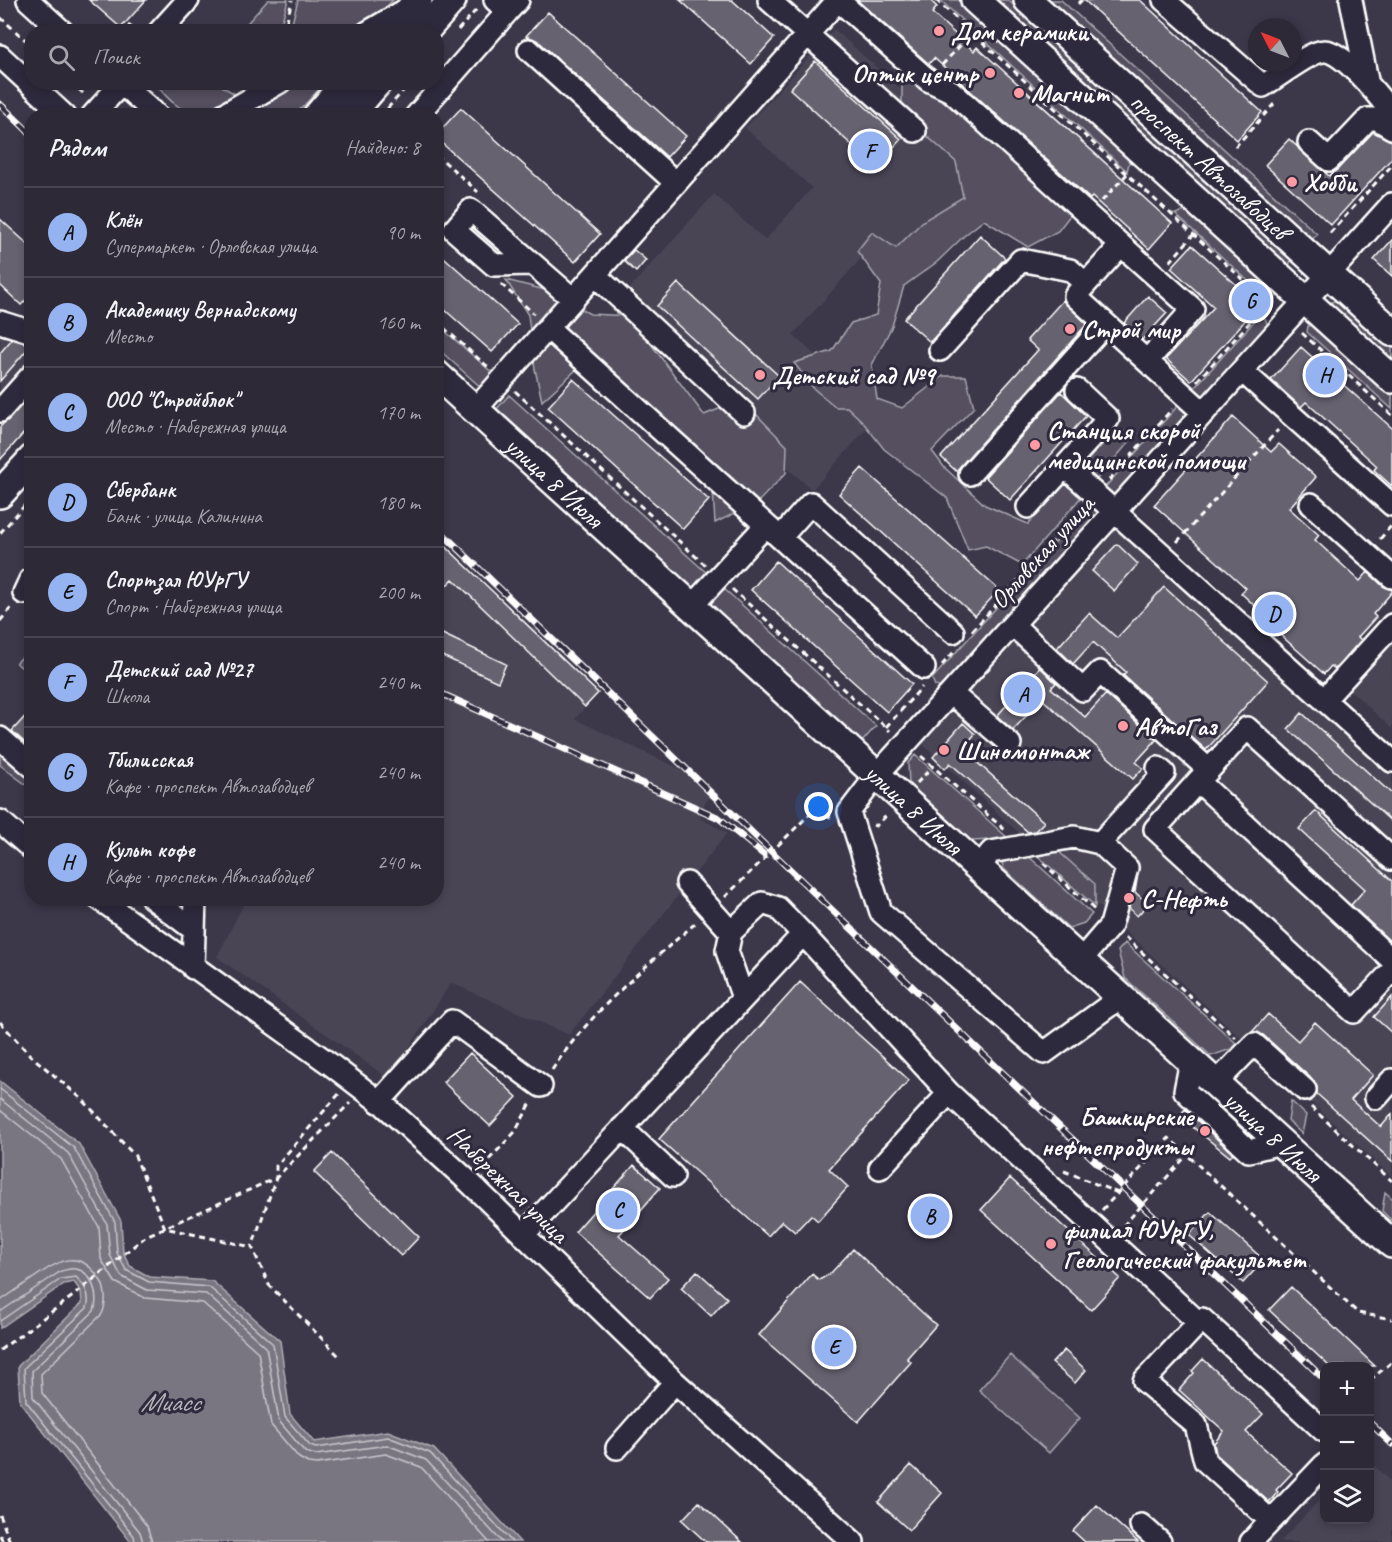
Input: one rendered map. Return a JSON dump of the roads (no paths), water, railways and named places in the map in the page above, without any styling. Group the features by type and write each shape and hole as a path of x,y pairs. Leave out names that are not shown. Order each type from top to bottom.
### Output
{"main road":[{"path":"431,24 452,0"},
{"name":"проспект Автозаводцев","path":"975,0 1296,310 1392,379"},
{"name":"проспект Автозаводцев","path":"1028,0 1392,332"},
{"path":"397,24 415,3"},
{"path":"333,108 363,93"},
{"path":"354,108 363,93"},
{"name":"улица 8 Июля","path":"444,381 1392,1244"},
{"path":"0,494 24,468"}],"street":[{"path":"28,0 54,24"},
{"path":"166,24 188,0"},
{"path":"769,0 915,131"},
{"path":"476,410 838,0 928,80 951,91 1193,309 1147,361"},
{"path":"1164,0 1263,86 1315,53 1326,51 1366,80 1392,113"},
{"path":"1351,0 1366,80"},
{"path":"381,24 415,3"},
{"path":"444,79 500,5"},
{"path":"529,50 676,183"},
{"path":"0,56 24,78"},
{"path":"37,90 56,108"},
{"path":"99,108 115,90"},
{"path":"129,90 149,108"},
{"path":"235,108 266,90"},
{"path":"422,108 436,90"},
{"path":"1309,142 1329,160 1368,119 1377,119 1392,128"},
{"name":"Орловская улица","path":"1121,997 1044,1053 881,912 849,812 877,775 1392,204"},
{"path":"1121,245 1075,296 1204,413"},
{"path":"940,350 1021,260 1070,270 1086,284"},
{"path":"532,264 573,299"},
{"path":"595,275 744,413"},
{"path":"970,474 1105,324"},
{"path":"3,327 24,331"},
{"path":"548,328 929,673"},
{"path":"1242,370 1392,506"},
{"path":"0,411 24,384"},
{"path":"1028,507 1108,419 1077,390"},
{"path":"1065,467 1392,761"},
{"path":"692,606 718,577 811,503 960,638"},
{"path":"1311,504 1392,577"},
{"path":"1013,625 1083,690 1100,672 1392,960"},
{"path":"1324,700 1392,625"},
{"path":"951,693 1010,744"},
{"path":"1392,859 1246,728 1155,829 1354,1012 1392,971"},
{"path":"0,738 24,759"},
{"path":"1100,843 1164,774 1158,768"},
{"path":"0,822 24,840"},
{"path":"978,867 991,852 1074,837 1100,843 1127,868 1111,924 1081,960"},
{"path":"687,883 731,932"},
{"path":"743,998 727,951 731,932 762,903 778,908 949,1093 1199,1323"},
{"name":"Набережная улица","path":"109,906 352,1090 379,1102 469,1182 675,1382 854,1542"},
{"path":"162,906 194,930"},
{"path":"193,968 195,906"},
{"path":"523,1235 803,934"},
{"path":"379,1102 452,1021 542,1086"},
{"path":"1216,1083 1254,1044 1309,1099"},
{"path":"1191,1061 1185,1091 1241,1143 1249,1150 1281,1143"},
{"path":"1376,1098 1392,1080"},
{"path":"880,1168 949,1093"},
{"path":"622,1128 673,1176"},
{"path":"1271,1521 1205,1461 1196,1425 1144,1381 1202,1319 1320,1427"},
{"path":"617,1448 675,1382"},
{"path":"1251,1542 1320,1469"},
{"path":"1141,1524 1160,1542"}],"water":[{"name":"Миасс","path":"0,1081 79,1144 121,1221 123,1252 130,1266 150,1277 212,1281 280,1341 290,1414 314,1442 388,1431 434,1449 520,1542 131,1542 20,1402 18,1366 82,1303 81,1292 74,1282 64,1284 0,1328"}],"railway":[{"path":"0,104 24,127"},
{"path":"444,535 833,911 1320,1375"},
{"path":"444,695 719,818 763,854"},
{"path":"1374,1427 1392,1444"}],"place":[{"name":"Дом керамики","path":"939,31"},
{"name":"Оптик центр","path":"990,73"},
{"name":"Магнит","path":"1019,93"},
{"name":"Детский сад №27","path":"870,151"},
{"name":"Хобби","path":"1292,182"},
{"name":"Тбилисская","path":"1251,301"},
{"name":"Строй мир","path":"1070,329"},
{"name":"Детский сад №9","path":"760,375"},
{"name":"Культ кофе","path":"1325,375"},
{"name":"Станция скорой медицинской помощи","path":"1035,445"},
{"name":"Сбербанк","path":"1274,614"},
{"name":"Клён","path":"1023,694"},
{"name":"АвтоГаз","path":"1123,726"},
{"name":"Шиномонтаж","path":"944,750"},
{"name":"С-Нефть","path":"1129,898"},
{"name":"Башкирские нефтепродукты","path":"1205,1131"},
{"name":"ООО \"Стройблок\"","path":"618,1210"},
{"name":"Академику Вернадскому","path":"930,1216"},
{"name":"филиал ЮУрГУ, Геологический факультет","path":"1051,1244"},
{"name":"Спортзал ЮУрГУ","path":"834,1347"}]}
